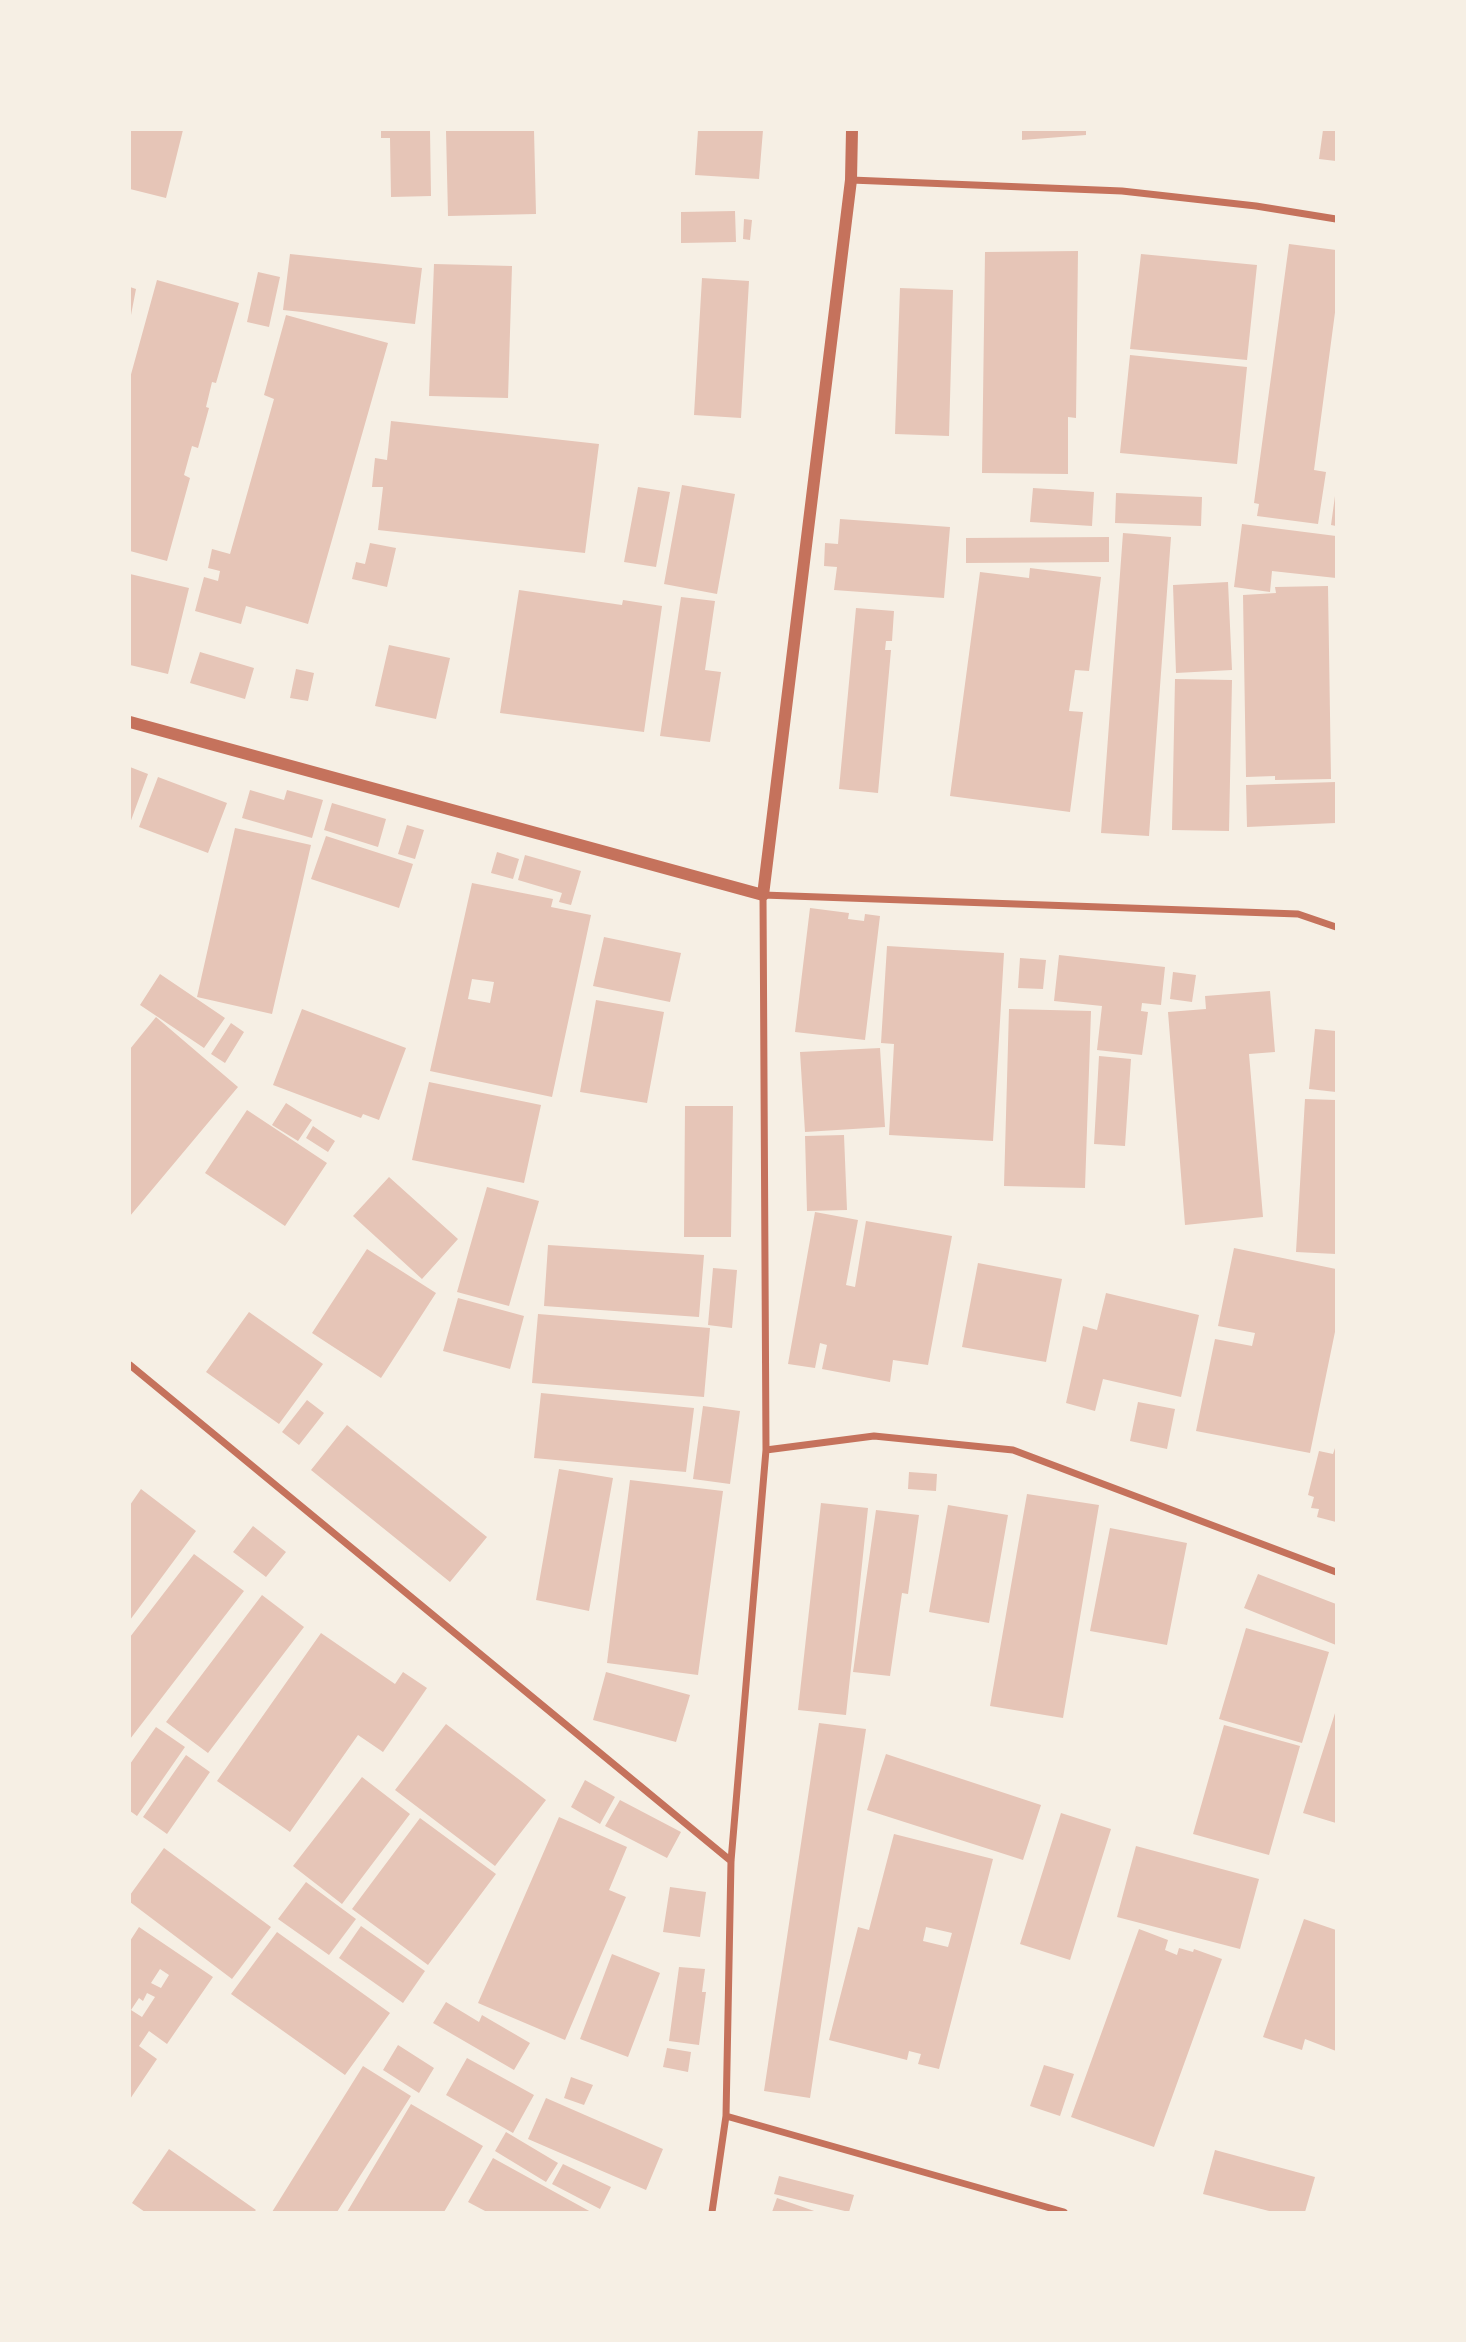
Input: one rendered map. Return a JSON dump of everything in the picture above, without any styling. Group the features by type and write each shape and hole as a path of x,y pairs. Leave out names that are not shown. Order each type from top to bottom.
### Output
{"street":[{"path":"712,2213 726,2116 731,1861 766,1450 763,895 851,180 852,130"},
{"path":"851,180 1122,191 1256,206 1336,219"},
{"path":"130,722 763,895 1297,914 1336,927"},
{"path":"130,1365 731,1861"},
{"path":"766,1450 874,1436 1013,1450 1336,1572"},
{"path":"726,2116 1064,2213"}],"building":[{"path":"130,130 183,130 166,198 130,189"},
{"path":"381,130 430,130 431,196 391,197 390,138 381,138"},
{"path":"534,130 536,214 448,216 446,131"},
{"path":"698,130 763,130 759,179 695,175"},
{"path":"1022,130 1086,130 1086,135 1022,140"},
{"path":"1323,130 1336,130 1336,161 1319,159"},
{"path":"735,211 736,242 681,243 681,212"},
{"path":"744,219 752,220 750,240 743,239"},
{"path":"1289,244 1336,250 1336,305 1314,470 1326,472 1318,524 1257,516 1259,504 1254,503"},
{"path":"1078,251 1076,418 1068,417 1068,474 982,473 985,252"},
{"path":"290,254 422,268 415,324 283,310"},
{"path":"1141,254 1257,265 1247,360 1130,349"},
{"path":"434,264 512,266 508,398 429,396"},
{"path":"258,272 280,277 269,327 247,322"},
{"path":"702,278 749,281 741,418 694,415"},
{"path":"157,280 239,303 216,383 212,382 206,407 209,408 198,448 192,446 184,475 190,478 167,561 130,551 130,378"},
{"path":"130,287 136,289 131,315 130,314"},
{"path":"900,288 953,290 949,436 895,434"},
{"path":"286,315 388,343 308,624 246,606 241,624 195,611 204,577 218,581 220,571 208,568 212,549 230,554 274,399 264,395"},
{"path":"1130,355 1247,367 1237,464 1120,453"},
{"path":"391,421 599,444 585,553 378,530 383,487 372,487 375,458 387,460"},
{"path":"682,485 735,494 717,594 664,584"},
{"path":"638,487 670,492 656,567 624,562"},
{"path":"1033,488 1094,492 1092,526 1030,522"},
{"path":"1116,493 1202,497 1201,526 1115,523"},
{"path":"1336,496 1336,526 1331,525"},
{"path":"840,519 950,527 944,598 834,590 837,567 824,566 825,543 838,544"},
{"path":"1242,524 1336,536 1336,578 1272,571 1270,592 1234,587"},
{"path":"1123,533 1171,537 1149,836 1101,833"},
{"path":"1109,537 1109,562 966,563 966,538"},
{"path":"370,543 396,548 387,587 352,579 356,562 365,564"},
{"path":"1030,568 1101,577 1089,671 1075,670 1069,711 1083,712 1070,812 950,796 980,572 1029,578"},
{"path":"130,574 189,588 168,674 130,665"},
{"path":"1228,582 1232,670 1176,673 1173,585"},
{"path":"1328,586 1331,779 1275,780 1275,776 1246,777 1243,595 1276,593 1275,587"},
{"path":"519,590 622,605 623,600 662,606 644,732 500,713"},
{"path":"681,597 715,601 705,670 721,672 710,742 660,736"},
{"path":"856,608 894,611 892,641 886,641 885,650 891,650 878,793 839,789"},
{"path":"389,645 450,658 436,719 375,706"},
{"path":"200,652 254,668 245,699 190,683"},
{"path":"296,669 314,673 308,701 290,698"},
{"path":"1175,679 1232,680 1229,831 1172,830"},
{"path":"130,767 148,774 130,823"},
{"path":"158,777 227,803 208,853 139,827"},
{"path":"1336,782 1336,823 1247,827 1246,785"},
{"path":"250,790 284,800 287,790 323,800 312,838 242,818"},
{"path":"332,803 386,819 378,847 324,830"},
{"path":"407,825 424,830 415,859 398,854"},
{"path":"235,828 311,845 272,1014 197,997"},
{"path":"326,836 413,864 399,908 311,879"},
{"path":"497,852 519,859 513,879 491,873"},
{"path":"525,855 581,871 571,905 559,902 562,893 518,880"},
{"path":"472,883 553,899 551,907 591,915 552,1097 430,1071","holes":["472,979 494,982 490,1003 468,999"]},
{"path":"810,908 849,913 848,919 864,921 865,914 880,916 865,1040 795,1032"},
{"path":"604,937 681,953 670,1002 593,986"},
{"path":"887,946 1004,953 993,1141 889,1135 894,1044 881,1043"},
{"path":"1059,955 1165,967 1161,1005 1142,1003 1141,1011 1148,1012 1142,1055 1097,1050 1102,1006 1054,1001"},
{"path":"1020,958 1046,960 1043,989 1018,988"},
{"path":"1173,972 1196,975 1192,1002 1170,999"},
{"path":"160,974 225,1018 204,1048 140,1005"},
{"path":"1270,991 1275,1052 1249,1054 1263,1217 1185,1225 1168,1012 1206,1009 1205,996"},
{"path":"596,1000 664,1012 647,1103 580,1092"},
{"path":"302,1009 406,1048 379,1120 363,1114 361,1118 273,1085"},
{"path":"1009,1009 1091,1011 1085,1188 1004,1186"},
{"path":"156,1017 238,1087 130,1216 130,1049"},
{"path":"231,1023 244,1032 225,1063 211,1054"},
{"path":"1315,1029 1336,1031 1336,1092 1309,1089"},
{"path":"880,1048 885,1127 805,1132 800,1052"},
{"path":"1099,1056 1131,1059 1125,1146 1094,1144"},
{"path":"429,1082 541,1105 524,1183 412,1160"},
{"path":"1305,1099 1336,1100 1336,1254 1296,1252"},
{"path":"286,1103 312,1120 298,1141 272,1125"},
{"path":"685,1106 733,1106 731,1237 684,1237"},
{"path":"247,1110 327,1163 285,1226 205,1173"},
{"path":"313,1126 335,1141 328,1152 306,1138"},
{"path":"844,1135 847,1210 807,1211 805,1136"},
{"path":"389,1177 458,1239 422,1279 353,1216"},
{"path":"487,1187 539,1201 509,1306 457,1292"},
{"path":"815,1212 858,1220 846,1285 855,1287 866,1221 952,1236 928,1365 893,1360 890,1382 822,1369 827,1345 820,1343 815,1368 788,1364"},
{"path":"548,1245 704,1255 699,1317 544,1306"},
{"path":"1234,1248 1336,1269 1336,1327 1310,1453 1196,1431 1215,1339 1252,1346 1255,1333 1218,1326"},
{"path":"367,1249 436,1293 381,1378 312,1333"},
{"path":"978,1263 1062,1279 1046,1362 962,1347"},
{"path":"713,1268 737,1270 732,1328 708,1325"},
{"path":"1106,1293 1199,1315 1181,1397 1103,1379 1095,1411 1066,1403 1083,1326 1097,1330"},
{"path":"458,1298 524,1316 510,1369 443,1351"},
{"path":"249,1312 323,1364 279,1424 206,1372"},
{"path":"538,1314 710,1328 704,1397 532,1383"},
{"path":"541,1393 694,1408 686,1472 534,1458"},
{"path":"307,1400 324,1413 299,1445 282,1432"},
{"path":"1138,1402 1175,1409 1167,1449 1130,1441"},
{"path":"703,1406 740,1411 730,1484 693,1479"},
{"path":"347,1425 487,1537 450,1582 311,1470"},
{"path":"1336,1445 1336,1522 1317,1517 1319,1509 1311,1508 1314,1497 1308,1495 1319,1451 1333,1454"},
{"path":"559,1469 613,1478 589,1611 536,1600"},
{"path":"909,1472 937,1474 936,1491 908,1489"},
{"path":"630,1480 723,1491 698,1675 607,1663"},
{"path":"141,1489 196,1531 130,1620 130,1505"},
{"path":"1027,1494 1099,1505 1063,1718 990,1706"},
{"path":"821,1503 868,1508 846,1715 798,1710"},
{"path":"948,1505 1008,1515 989,1623 929,1612"},
{"path":"876,1510 919,1515 908,1594 902,1593 890,1676 853,1672"},
{"path":"253,1526 286,1552 266,1577 233,1552"},
{"path":"1110,1528 1187,1543 1167,1645 1090,1631"},
{"path":"194,1554 244,1591 130,1739 130,1637"},
{"path":"1258,1574 1336,1604 1336,1645 1244,1608"},
{"path":"262,1595 304,1627 208,1753 166,1722"},
{"path":"1246,1628 1329,1652 1302,1743 1219,1719"},
{"path":"321,1633 395,1684 403,1672 427,1688 383,1752 358,1735 290,1832 217,1781"},
{"path":"606,1672 690,1695 676,1742 593,1720"},
{"path":"1336,1710 1336,1823 1303,1813"},
{"path":"819,1723 866,1729 810,2098 764,2091"},
{"path":"446,1724 546,1800 495,1866 395,1790"},
{"path":"1224,1725 1300,1746 1269,1855 1193,1834"},
{"path":"156,1727 185,1747 137,1816 130,1811 130,1764"},
{"path":"886,1754 1041,1805 1023,1860 867,1810"},
{"path":"186,1755 210,1772 167,1834 143,1817"},
{"path":"362,1777 410,1814 342,1904 293,1866"},
{"path":"585,1780 615,1797 600,1824 571,1807"},
{"path":"620,1800 681,1832 667,1858 605,1826"},
{"path":"1061,1813 1111,1829 1070,1960 1020,1944"},
{"path":"559,1817 627,1847 609,1890 626,1897 565,2040 478,2003"},
{"path":"420,1818 496,1874 428,1965 352,1909"},
{"path":"894,1834 993,1859 939,2069 918,2064 921,2054 909,2051 907,2060 829,2040 858,1927 869,1930","holes":["926,1927 952,1933 948,1947 923,1941"]},
{"path":"1136,1846 1259,1879 1240,1949 1117,1917"},
{"path":"164,1848 271,1927 232,1979 130,1902 130,1895"},
{"path":"306,1882 356,1919 329,1955 278,1919"},
{"path":"670,1887 706,1892 700,1937 663,1932"},
{"path":"1304,1919 1336,1930 1336,2051 1305,2039 1302,2050 1263,2037"},
{"path":"361,1926 425,1971 403,2003 339,1958"},
{"path":"139,1927 213,1977 167,2044 149,2031 139,2046 157,2059 130,2099 130,1941","holes":["160,1969 169,1975 161,1988 151,1983","147,1993 155,1997 142,2017 131,2010 139,1998 143,2001"]},
{"path":"1139,1929 1168,1940 1165,1950 1177,1955 1179,1948 1193,1952 1194,1949 1222,1959 1154,2147 1071,2117"},
{"path":"277,1932 390,2013 345,2075 231,1994"},
{"path":"612,1954 660,1973 628,2057 580,2039"},
{"path":"679,1967 705,1969 702,1992 706,1992 699,2045 669,2041"},
{"path":"446,2002 479,2022 482,2015 530,2043 514,2070 433,2023"},
{"path":"398,2045 434,2068 419,2093 383,2070"},
{"path":"667,2048 691,2052 688,2072 663,2067"},
{"path":"467,2058 534,2095 513,2133 446,2095"},
{"path":"1044,2065 1074,2074 1060,2116 1030,2106"},
{"path":"363,2066 411,2096 337,2212 272,2212"},
{"path":"571,2077 593,2085 584,2105 564,2098"},
{"path":"546,2098 663,2149 646,2190 528,2139"},
{"path":"411,2104 483,2146 444,2212 347,2212"},
{"path":"506,2132 558,2163 546,2182 495,2151"},
{"path":"169,2149 256,2210 145,2212 132,2203"},
{"path":"1215,2150 1315,2177 1305,2212 1273,2212 1203,2194"},
{"path":"493,2158 591,2212 487,2212 468,2202"},
{"path":"563,2164 611,2187 600,2209 552,2184"},
{"path":"779,2176 854,2195 849,2212 774,2194"},
{"path":"777,2198 817,2212 772,2212"}]}
